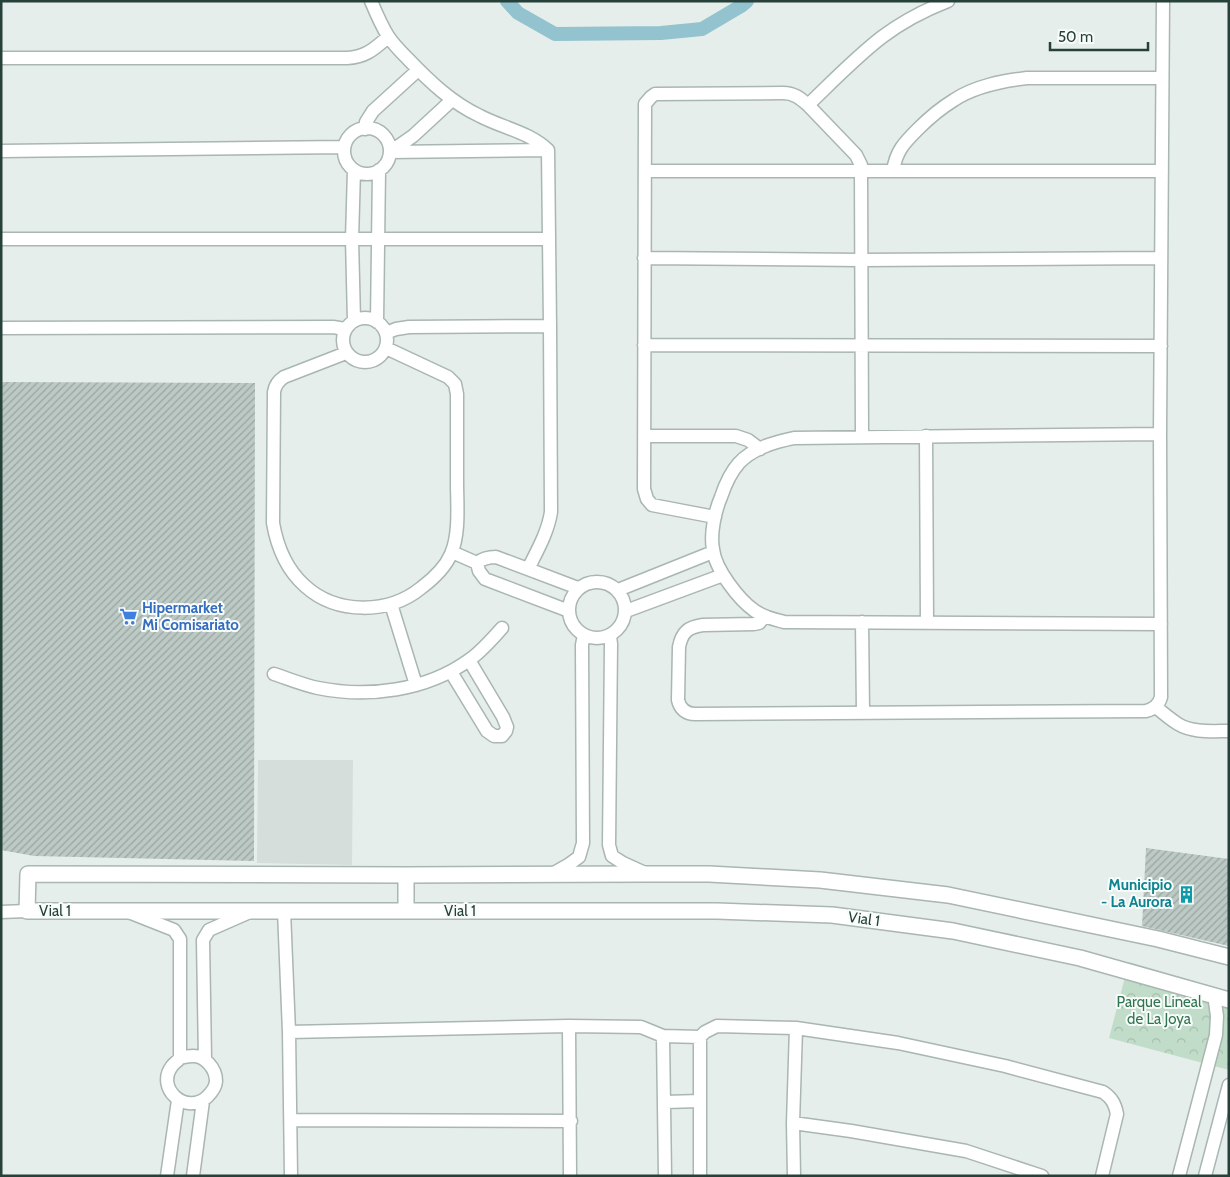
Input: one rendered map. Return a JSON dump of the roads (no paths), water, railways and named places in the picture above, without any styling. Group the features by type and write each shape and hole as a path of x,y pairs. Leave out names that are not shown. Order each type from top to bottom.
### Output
{"street":[{"path":"371,1 388,37 418,70 452,100 478,116 534,139 548,150"},
{"path":"808,105 883,36 917,15 948,1"},
{"path":"765,616 758,623 754,624 703,624 684,633 681,639 679,656 678,700 683,710 691,714 863,713 1146,711 1156,707 1161,697 1162,1"},
{"path":"1,58 355,58 368,53 388,37"},
{"path":"365,129 368,117 373,111 418,70"},
{"path":"893,171 898,151 934,114 955,99 990,85 1008,80 1027,78 1162,78"},
{"path":"715,517 652,505 644,489 645,104 655,94 789,93 800,98 808,105 856,155 861,165 862,437"},
{"path":"390,152 413,136 452,100"},
{"path":"365,129 373,129 380,132 388,144 390,152 384,165 371,174 354,170 349,165 344,154 344,147 352,134 358,130 365,129"},
{"path":"1,152 344,147"},
{"path":"390,152 548,150"},
{"path":"528,569 550,520 551,512 548,150"},
{"path":"1,328 333,328 349,325 366,318 377,322 383,327 386,334 386,348 382,355 375,360 368,363 359,362 352,359 342,346 342,337 349,325 354,170"},
{"path":"377,322 379,170"},
{"path":"645,171 1162,171"},
{"path":"1,239 549,239"},
{"path":"644,258 861,260 1161,258"},
{"path":"386,334 396,329 409,327 550,326"},
{"path":"644,345 1161,346"},
{"path":"346,353 284,377 275,387 273,523 281,551 287,563 299,580 312,592 330,601 344,605 358,608 377,608 408,597 429,582 444,566 452,552 458,515 455,384 448,377 386,348"},
{"path":"1160,434 794,438 782,440 760,449 739,463 723,491 715,517 712,537 715,560 723,575 744,602 757,612 784,622 1161,624"},
{"path":"644,436 736,436 748,440 760,449"},
{"path":"926,436 927,623"},
{"path":"452,552 477,563"},
{"path":"618,590 713,552"},
{"path":"477,563 480,559 496,557 578,588"},
{"path":"477,563 479,571 485,579 569,611"},
{"path":"626,611 723,575"},
{"path":"600,581 610,584 618,590 624,600 626,611 624,621 618,630 610,636 592,638 576,629 569,611 570,601 578,588 591,582 600,581"},
{"path":"392,604 416,685"},
{"path":"862,622 863,713"},
{"path":"274,674 319,688 354,692 373,692 402,688 451,672 469,660 502,628"},
{"path":"552,874 579,857 582,843 582,645 584,635"},
{"path":"610,636 609,845 612,856 647,874"},
{"path":"451,672 487,731 494,736 502,736 507,728 503,717 469,660"},
{"path":"1156,707 1186,728 1229,731"},
{"name":"Vial 1","path":"1222,997 1080,958 953,931 832,915 717,911 27,911 28,874 709,874 820,880 948,895 1158,939 1229,957"},
{"path":"406,875 406,911"},
{"path":"1,912 27,911"},
{"path":"127,911 174,930 180,939 180,1058"},
{"path":"205,1059 203,940 209,930 252,911"},
{"path":"284,911 290,1032 291,1176"},
{"path":"1179,1176 1216,1035 1217,1016 1222,997"},
{"path":"290,1032 569,1026 641,1027 663,1036 700,1037"},
{"path":"569,1026 570,1176"},
{"path":"700,1176 700,1037 717,1026 796,1028 898,1043 1005,1066 1104,1092 1113,1101 1117,1114 1102,1176"},
{"path":"794,1176 793,1123 796,1028"},
{"path":"663,1036 665,1176"},
{"path":"193,1055 205,1059 213,1068 216,1081 212,1093 203,1101 190,1104 178,1100 170,1091 167,1078 171,1067 180,1058 193,1055"},
{"path":"1205,1176 1229,1085"},
{"path":"167,1176 178,1100"},
{"path":"193,1176 203,1101"},
{"path":"665,1102 700,1101"},
{"path":"291,1120 571,1121"},
{"path":"793,1123 966,1151 1042,1176"}],"waterway":[{"path":"507,1 518,13 555,34 661,33 702,29 747,1"}],"place":[{"name":"Hipermarket Mi Comisariato","path":"128,617"},
{"name":"Municipio - La Aurora","path":"1186,894"}],"park label":[{"name":"Parque Lineal de La Joya","path":"1159,1010"}]}
